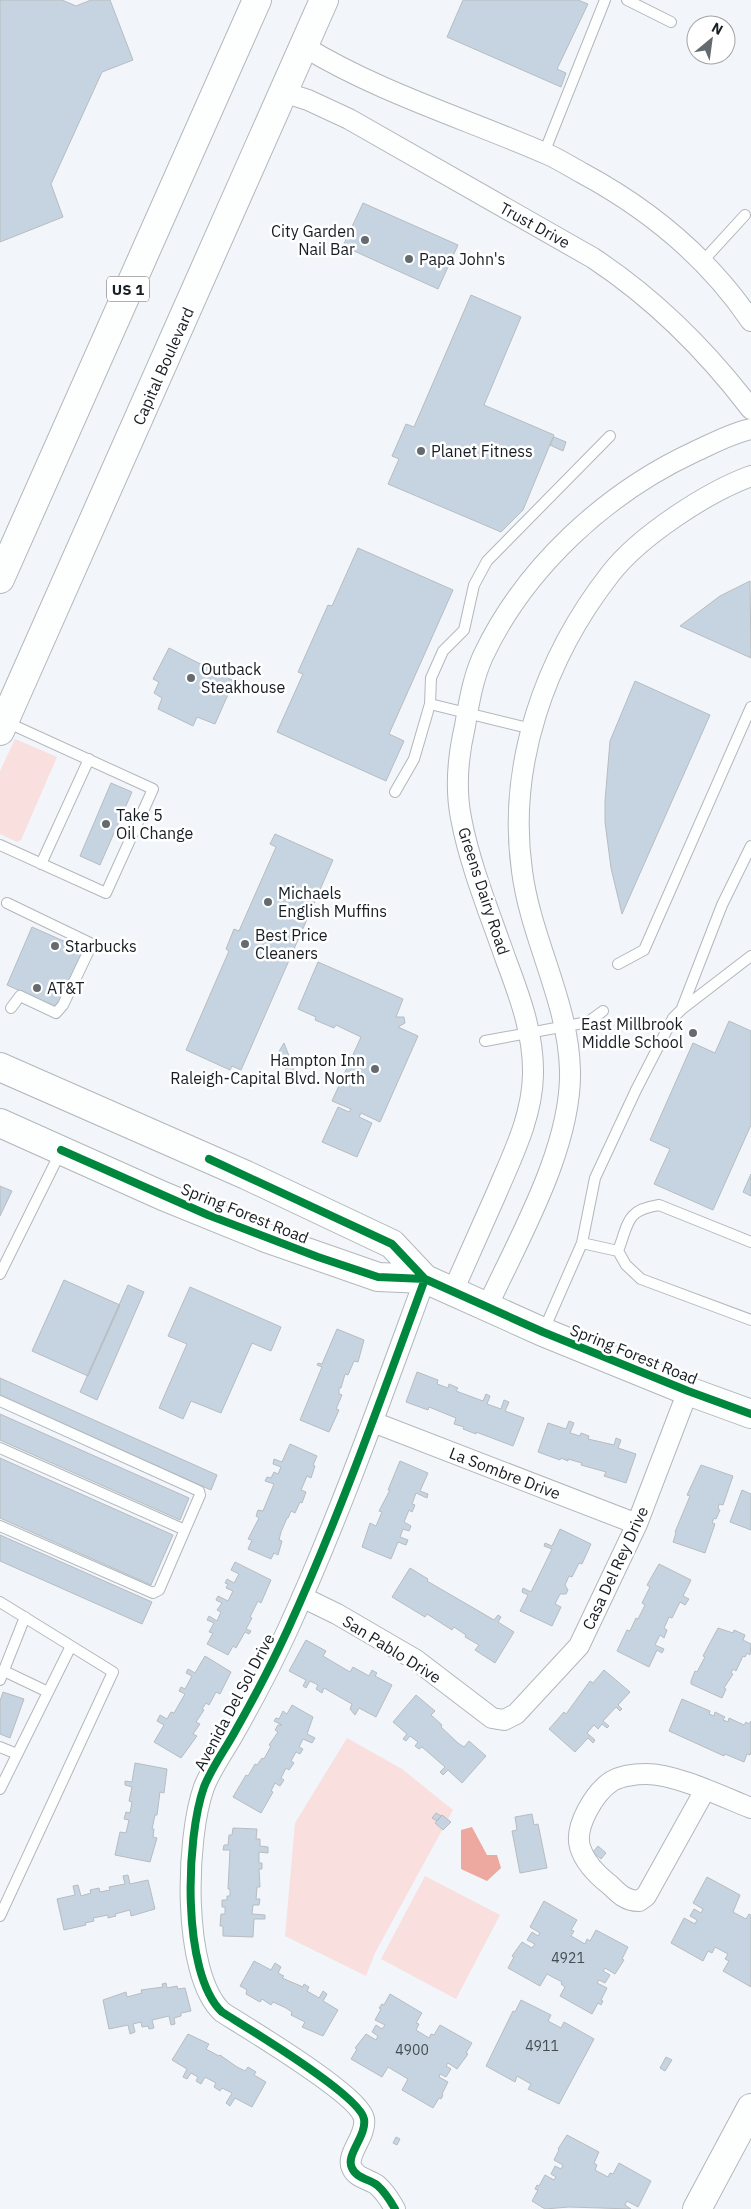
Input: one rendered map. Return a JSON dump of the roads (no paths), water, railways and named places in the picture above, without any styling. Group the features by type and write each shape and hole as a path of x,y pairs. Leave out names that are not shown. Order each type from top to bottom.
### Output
{"main road":[{"name":"US 1","path":"0,578 257,0"},
{"name":"Capital Boulevard","path":"2,726 324,0"},
{"name":"Spring Forest Road","path":"0,1067 246,1175 392,1244 425,1279"},
{"name":"Spring Forest Road","path":"0,1122 208,1215 318,1257 378,1277 425,1279 543,1332 688,1391 751,1414"},
{"path":"697,2209 751,2108"}],"street":[{"path":"304,46 353,75 544,153 630,201 676,237 702,262 720,281 751,321"},
{"name":"Trust Drive","path":"283,92 308,100 349,120 593,258 628,281 663,310 692,340 727,377 751,409"},
{"name":"Greens Dairy Road","path":"453,1291 520,1139 528,1110 533,1077 532,1052 522,1002 475,870 461,818 458,793 458,765 473,686 482,658 495,634 529,584 583,525 627,491 668,464 724,438 751,429"},
{"path":"487,1307 540,1192 558,1144 568,1103 570,1070 566,1027 557,992 532,922 522,870 519,823 525,753 542,693 562,649 612,572 639,546 678,516 714,494 751,476"},
{"name":"Avenida Del Sol Drive","path":"395,2209 384,2192 376,2184 357,2175 351,2168 350,2159 364,2130 364,2118 360,2109 323,2078 216,2006 206,1988 194,1944 191,1908 191,1859 204,1787 269,1671 302,1597 373,1422 425,1279"},
{"name":"Casa Del Rey Drive","path":"504,1720 516,1714 579,1646 637,1524 688,1391"},
{"name":"La Sombre Drive","path":"373,1422 637,1524"},
{"name":"San Pablo Drive","path":"302,1597 337,1614 416,1660 492,1718 504,1720"},
{"path":"705,1790 646,1896 639,1901 631,1901 620,1895 595,1873 584,1857 579,1845 580,1832 587,1810 596,1797 613,1781 646,1774 662,1776 705,1790 751,1808"}],"lane":[{"path":"544,153 605,0"},
{"path":"627,0 671,22"},
{"path":"702,262 745,215"},
{"path":"395,792 414,759 430,704 431,678 443,651 464,630 474,585 487,561 610,436"},
{"path":"430,704 532,730"},
{"path":"618,964 644,950 751,707"},
{"path":"0,846 106,893 153,789 89,759 2,726"},
{"path":"41,864 89,759"},
{"path":"682,1009 722,905 751,846"},
{"path":"7,902 92,944 63,1005 56,1013 20,996 10,1008"},
{"path":"543,1332 582,1243 595,1178 644,1074 673,1018 751,956"},
{"path":"485,1040 588,1022 603,1011"},
{"path":"0,1274 61,1150"},
{"path":"751,1242 659,1205 644,1208 631,1215 618,1251 626,1266 640,1279 751,1320"},
{"path":"582,1243 618,1251"},
{"path":"0,1401 199,1491 199,1498 159,1590 153,1593 0,1526"},
{"path":"0,1448 185,1530"},
{"path":"0,1602 113,1672 3,1902 0,1916"},
{"path":"25,1617 2,1676 48,1692"},
{"path":"0,1789 71,1646"},
{"path":"0,1747 17,1754"}],"place":[{"name":"City Garden Nail Bar","path":"365,240"},
{"name":"Papa John's","path":"409,259"},
{"name":"Planet Fitness","path":"421,451"},
{"name":"Outback Steakhouse","path":"191,678"},
{"name":"Take 5 Oil Change","path":"106,824"},
{"name":"Michaels English Muffins","path":"268,902"},
{"name":"Best Price Cleaners","path":"245,944"},
{"name":"Starbucks","path":"55,946"},
{"name":"AT&T","path":"37,988"},
{"name":"East Millbrook Middle School","path":"693,1033"},
{"name":"Hampton Inn Raleigh-Capital Blvd. North","path":"375,1069"}]}
